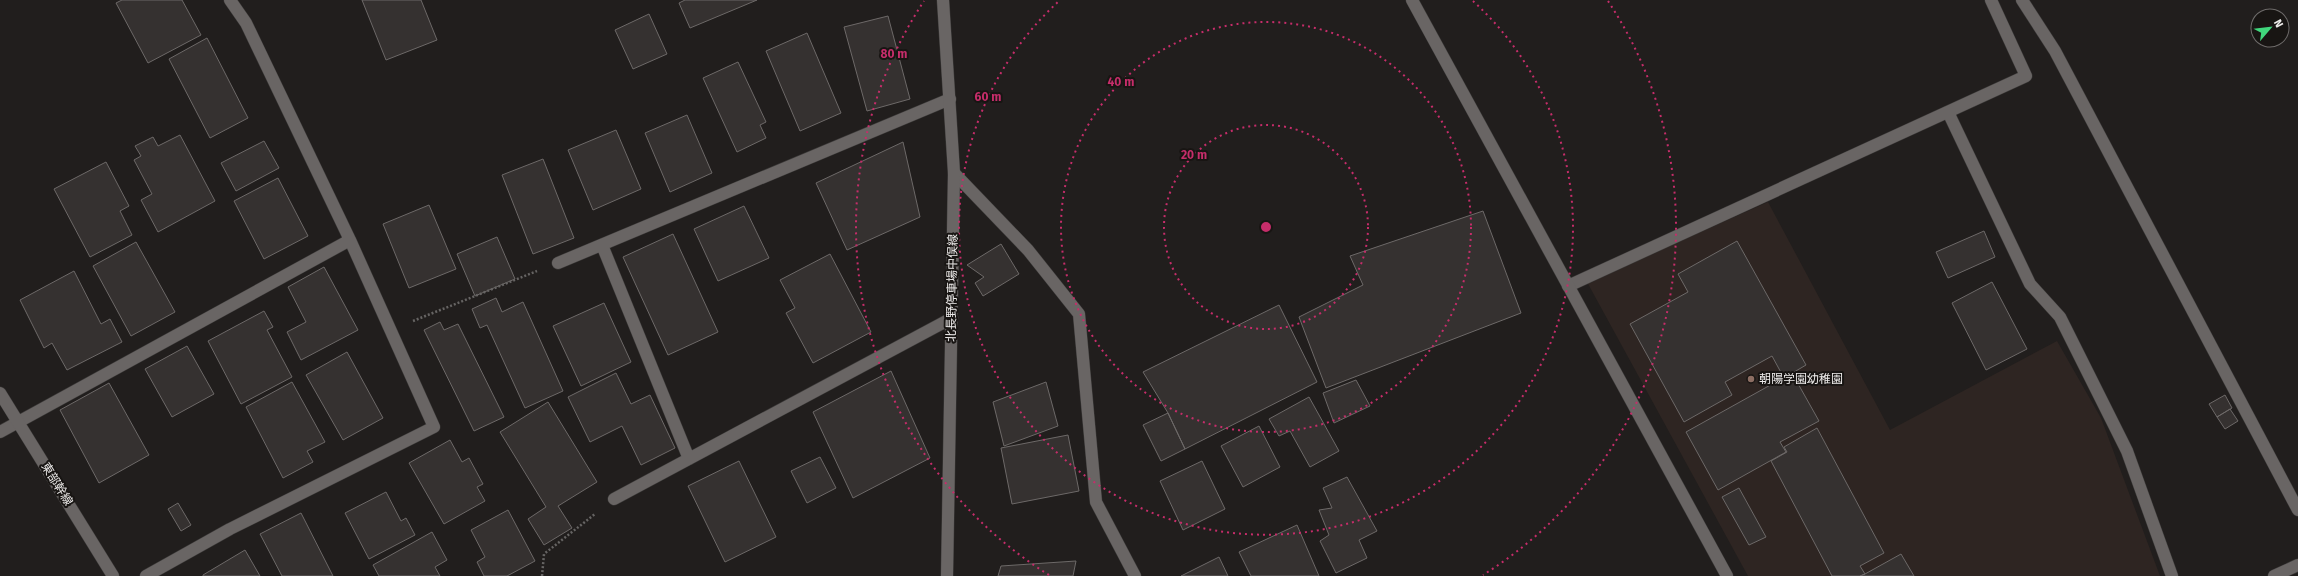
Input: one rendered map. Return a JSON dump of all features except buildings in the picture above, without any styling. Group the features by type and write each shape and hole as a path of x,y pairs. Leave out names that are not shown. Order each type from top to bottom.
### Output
{"street":[{"path":"146,576 230,529 434,427 350,240 246,23 230,0"},
{"name":"北長野停車場中俣線","path":"943,0 954,173 947,576"},
{"path":"1412,0 1727,576"},
{"path":"1568,286 2026,76 1990,0"},
{"path":"2022,0 2055,51 2298,510"},
{"path":"558,263 950,99"},
{"path":"1948,112 2030,284 2060,317 2127,451 2172,576"},
{"path":"954,173 1028,250 1079,314 1096,502 1136,576"},
{"path":"0,432 350,240"},
{"path":"602,245 689,459"},
{"path":"614,499 952,318"},
{"name":"東部幹線","path":"0,393 113,576"},
{"path":"2274,576 2298,565"}],"path":[{"path":"390,330 558,263"},
{"path":"542,576 544,554 614,499"}],"shaded area":[{"name":"朝陽学園幼稚園","path":"1768,202 1890,430 2057,341 2101,418 2160,576 1748,576 1587,282"}],"place":[{"name":"朝陽学園幼稚園","path":"1751,379"}]}
